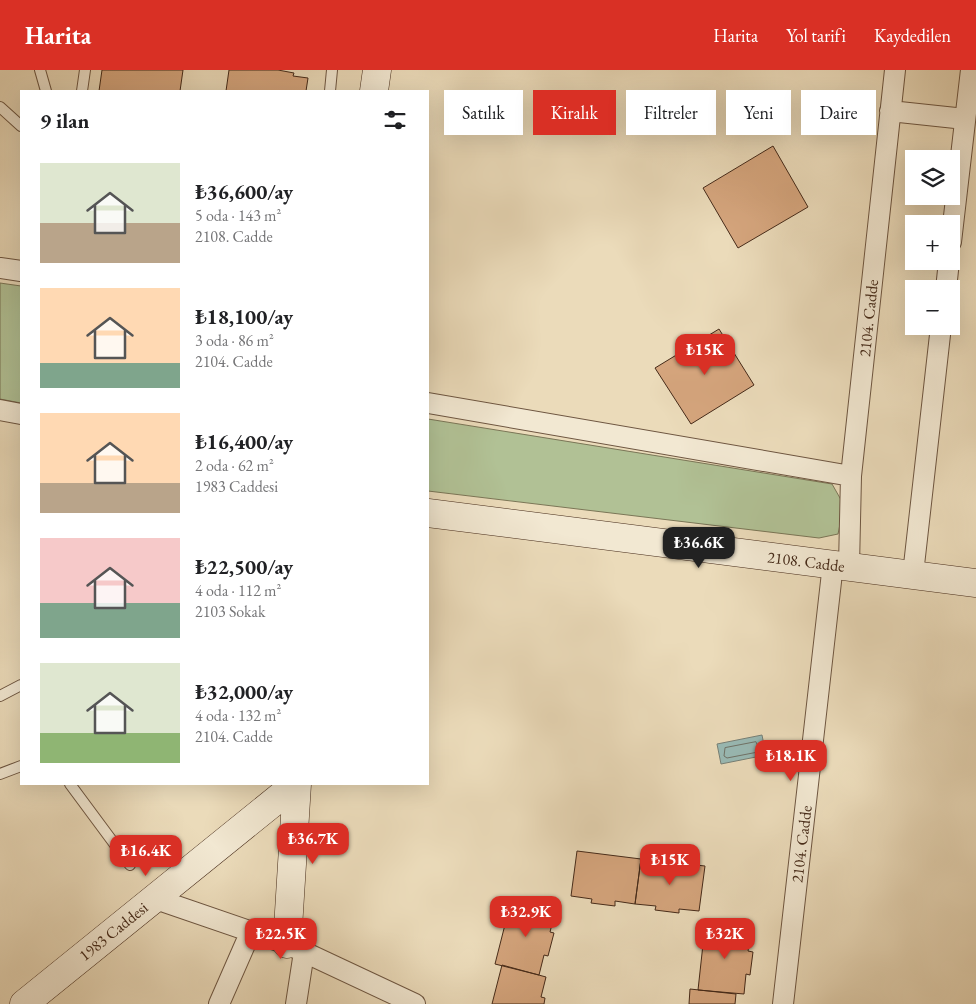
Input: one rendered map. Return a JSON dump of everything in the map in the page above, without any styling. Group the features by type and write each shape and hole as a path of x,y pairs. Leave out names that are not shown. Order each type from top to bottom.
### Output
{"street":[{"path":"374,90 377,70"},
{"name":"2104. Cadde","path":"783,1004 841,565 895,70"},
{"path":"954,215 971,70"},
{"path":"890,111 966,120"},
{"path":"0,268 20,271"},
{"path":"913,574 940,335"},
{"path":"429,403 851,476"},
{"path":"0,410 20,414"},
{"name":"2108. Cadde","path":"429,513 976,583"},
{"name":"1983 Caddesi","path":"24,1004 295,785"},
{"path":"296,785 296,1004"},
{"path":"153,898 296,948 383,997 415,1004"},
{"path":"219,1004 251,931"}],"lane":[{"path":"40,70 46,90"},
{"path":"82,90 85,70"},
{"path":"330,90 332,70"},
{"path":"0,107 20,125"},
{"path":"0,696 20,686"},
{"path":"0,774 20,766"},
{"path":"71,785 130,865"}],"green space":[{"path":"0,283 20,286 20,403 0,399"},
{"path":"429,419 832,484 844,505 838,534 819,538 429,491"}],"water":[{"path":"762,735 766,755 721,764 717,744"}],"building":[{"path":"102,70 183,70 180,90 99,90"},
{"path":"229,70 278,70 294,73 293,76 308,78 306,90 226,90"},
{"path":"773,146 808,207 738,248 703,188"},
{"path":"719,329 754,385 691,424 655,368"},
{"path":"577,851 641,859 635,904 615,901 615,906 591,903 592,899 571,896"},
{"path":"641,859 705,866 699,911 679,909 679,913 655,910 656,906 635,904"},
{"path":"511,901 555,913 550,932 554,933 548,956 544,955 539,975 495,964"},
{"path":"705,926 751,931 748,951 753,952 750,975 746,974 744,994 698,990"},
{"path":"502,965 546,977 541,997 545,998 544,1004 492,1004"},
{"path":"690,989 736,994 735,1004 689,1004"}]}
